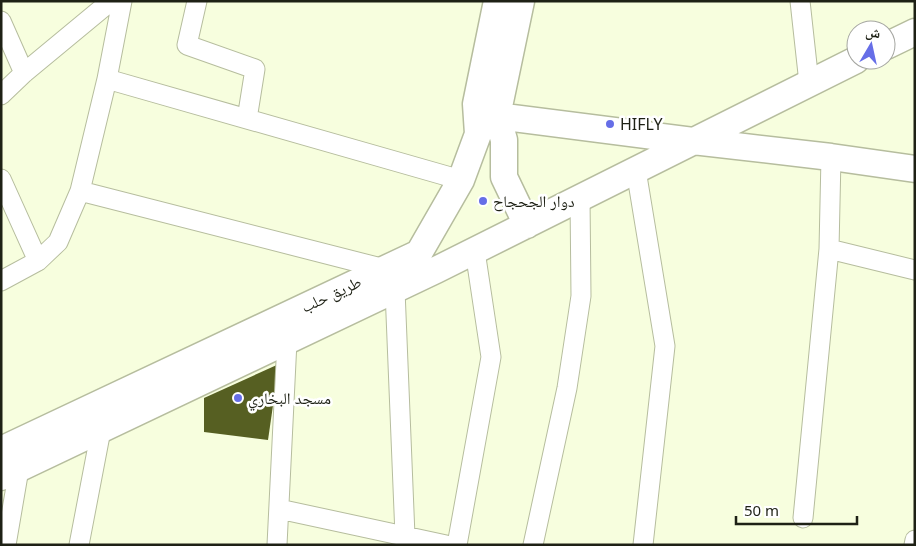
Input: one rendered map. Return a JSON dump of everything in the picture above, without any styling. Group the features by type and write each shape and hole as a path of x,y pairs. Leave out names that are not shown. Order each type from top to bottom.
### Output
{"main road":[{"path":"427,262 478,134 476,104 497,1"},
{"path":"521,1 501,128 504,177 527,225"},
{"path":"896,41 915,32"},
{"name":"طريق حلب","path":"1,450 427,262 475,251 846,65"},
{"path":"478,134 501,128 693,141 915,169"},
{"name":"طريق حلب","path":"10,473 287,341 390,279"}],"street":[{"path":"1,95 24,73 110,1"},
{"path":"1,282 38,261 58,242 80,191 108,79 122,1"},
{"path":"197,1 187,45 255,69 247,118"},
{"path":"800,1 809,83"},
{"path":"1,21 24,73"},
{"path":"108,79 461,180"},
{"path":"803,518 829,249 831,157"},
{"path":"636,170 665,346 643,545"},
{"path":"1,179 38,261"},
{"path":"80,191 390,279 405,536"},
{"path":"533,545 568,388 581,296 580,198"},
{"path":"829,249 915,270"},
{"path":"457,545 491,357 475,251"},
{"path":"277,545 287,341"},
{"path":"79,545 100,430"},
{"path":"6,545 10,473"},
{"path":"279,509 446,545"},
{"path":"914,545 915,540"}],"building":[{"path":"279,364 268,440 204,432 204,398"}],"place":[{"name":"HIFLY","path":"610,124"},
{"name":"دوار الجحجاح","path":"483,201"},
{"name":"مسجد البخاري","path":"238,398"}]}
